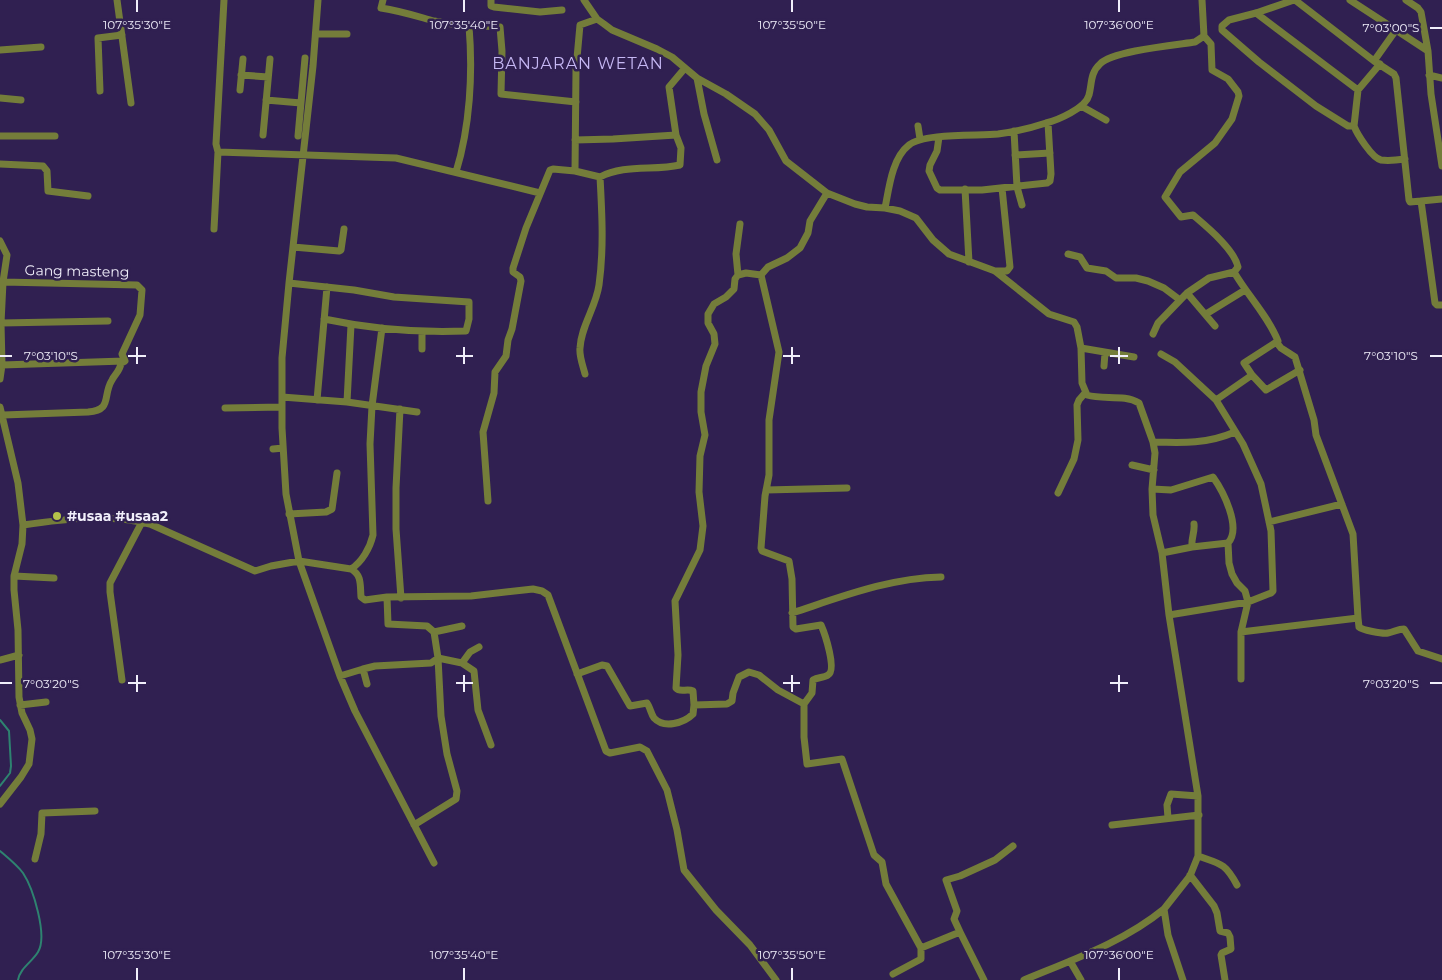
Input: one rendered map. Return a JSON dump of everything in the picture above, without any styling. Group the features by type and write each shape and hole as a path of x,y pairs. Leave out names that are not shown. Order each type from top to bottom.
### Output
{"street":[{"path":"117,0 131,104"},
{"path":"214,230 218,152 216,144 224,0"},
{"path":"318,0 282,358 283,448 289,514 299,561 340,676 355,711 434,863"},
{"path":"383,0 382,8 414,14 435,21 501,28 500,94 576,102"},
{"path":"491,0 491,6 494,7 540,12 562,10"},
{"path":"584,0 597,19 612,30 672,57 697,78 726,94 755,114 769,130 786,161 827,193 855,204 900,211 916,218 944,251 995,272 1049,314 1074,322 1077,327 1081,348 1078,367 1085,393 1092,397 1137,401 1142,410 1155,453 1152,489 1153,515 1162,553 1169,615 1198,796 1198,856 1190,875 1164,909 1149,921 1070,961 1024,980"},
{"path":"1153,334 1158,323 1187,293 1209,278 1234,272 1238,267 1233,255 1216,235 1193,216 1181,217 1164,197 1184,168 1215,143 1232,119 1239,96 1228,79 1212,72 1211,44 1205,38 1202,0"},
{"path":"1354,126 1348,126 1316,106 1259,62 1222,30 1222,26 1229,20 1294,0 1394,74 1396,78 1409,200 1410,202 1442,199"},
{"path":"1350,0 1428,51"},
{"path":"1406,0 1421,12 1428,51 1442,166"},
{"path":"1256,13 1358,90"},
{"path":"575,171 576,69 580,25 597,19"},
{"path":"456,172 466,134 470,56 469,26"},
{"path":"1396,30 1358,90 1354,126 1356,132 1379,159 1405,159"},
{"path":"316,34 347,34"},
{"path":"100,91 98,38 122,35"},
{"path":"885,208 892,175 901,152 908,145 920,139 1014,132 1048,123 1082,106 1088,100 1091,79 1099,64 1112,57 1195,42 1205,38"},
{"path":"0,50 41,47"},
{"path":"298,136 305,58"},
{"path":"240,90 243,59"},
{"path":"263,135 270,59"},
{"path":"488,501 483,432 494,396 495,372 506,356 520,288 520,277 513,272 513,268 540,193 551,169 575,171 600,177 610,172 680,165 681,148 676,135 669,87 685,68"},
{"path":"242,75 268,77"},
{"path":"1430,75 1442,78"},
{"path":"697,78 704,114 717,160"},
{"path":"0,98 21,100"},
{"path":"266,100 309,104"},
{"path":"1082,106 1106,120"},
{"path":"939,137 937,151 929,169 937,188 942,190 1018,187 1049,182 1051,174 1048,123"},
{"path":"918,126 920,139"},
{"path":"1014,132 1018,187 1022,205"},
{"path":"575,140 676,135"},
{"path":"0,136 55,136"},
{"path":"218,152 396,158 540,193"},
{"path":"1016,155 1050,153"},
{"path":"0,164 44,166 47,170 48,191 88,196"},
{"path":"585,374 580,349 589,316 594,307 599,284 602,254 600,177"},
{"path":"995,272 1007,271 1010,266 1002,188"},
{"path":"965,189 969,262"},
{"path":"760,276 768,267 787,258 800,248 808,233 810,221 827,193"},
{"path":"1421,201 1435,302 1437,305 1442,305"},
{"path":"577,674 602,665 607,666 630,706 647,703 654,718 660,721 675,723 685,721 693,714 692,691 676,688 678,654 675,601 686,575 698,556 702,537 700,456 705,435 701,412 701,392 702,378 715,344 714,334 708,323 708,314 714,304 733,291 735,279 738,275 736,254 740,224"},
{"path":"293,247 339,251 341,250 344,229"},
{"path":"0,241 3,258 2,361 0,379"},
{"path":"1068,254 1080,257 1087,268 1106,271 1116,278 1136,278 1148,281 1164,288 1180,300"},
{"path":"1234,272 1263,314 1278,339 1277,343 1280,348 1293,354 1300,370 1317,437 1354,536 1358,627 1381,633 1404,629 1416,650 1442,659"},
{"path":"738,275 746,273 760,276"},
{"path":"760,276 779,352 768,420 769,475 760,548 762,551 789,561 792,579 793,627 795,629 821,625 832,664 830,674 813,680 812,693 804,704 806,762 810,765 842,759 874,855 882,862 884,878 892,897 921,948 921,959 892,974"},
{"name":"Gang masteng","path":"3,282 137,285 141,288 140,315 122,354 125,361"},
{"path":"289,283 394,297 469,302 469,319 466,331 422,331 382,328 351,325 324,319"},
{"path":"316,400 327,287"},
{"path":"1206,314 1245,290"},
{"path":"1187,293 1215,326"},
{"path":"1,323 108,321"},
{"path":"347,402 351,325"},
{"path":"351,569 356,566 371,544 373,535 370,474 372,406 382,328"},
{"path":"422,331 422,349"},
{"path":"1277,343 1244,363 1252,375 1266,390 1300,370"},
{"path":"1081,348 1134,358"},
{"path":"1104,366 1105,352"},
{"path":"1161,354 1175,362 1216,400 1243,444 1261,484 1269,522 1273,591 1248,602 1169,615"},
{"path":"2,361 125,361"},
{"path":"3,415 98,411 104,406 112,380 121,363 125,361"},
{"path":"1216,400 1252,375"},
{"path":"1058,493 1074,459 1078,440 1077,405 1085,393"},
{"path":"282,397 347,402 417,412"},
{"path":"0,407 18,483 23,525 22,544 14,576 14,590 19,656 20,705 32,739 29,764 0,804"},
{"path":"225,408 282,407"},
{"path":"400,409 396,529 401,598"},
{"path":"1153,442 1184,443 1209,440 1234,432"},
{"path":"273,449 283,448"},
{"path":"1132,466 1154,470"},
{"path":"289,514 326,512 332,509 337,473"},
{"path":"1152,489 1171,490 1213,477 1223,492 1230,512 1232,529 1228,543 1228,558 1232,574 1245,591 1248,602 1242,632 1241,679"},
{"path":"766,490 847,488"},
{"path":"1269,522 1342,504"},
{"path":"23,525 92,517 142,522 255,571 299,561 351,569 360,578 363,598 366,600 387,597 471,596 533,589 548,594 606,751 610,753 640,747 647,751 668,792 684,870 716,910 747,942 776,980"},
{"path":"122,680 110,583 142,522"},
{"path":"1192,547 1195,530 1194,524"},
{"path":"1162,553 1228,543"},
{"path":"14,576 54,578"},
{"path":"792,613 876,586 922,577 941,577"},
{"path":"387,597 387,622 390,625 427,626 434,632 438,658 441,716 447,754 454,776 457,795 456,799 414,825"},
{"path":"1242,632 1358,618"},
{"path":"434,632 462,626"},
{"path":"462,663 470,652 479,647"},
{"path":"0,660 19,656"},
{"path":"340,676 376,666 431,663 438,658 462,663 474,671 478,710 491,745"},
{"path":"363,669 367,684"},
{"path":"694,705 730,703 736,681 743,674 749,672 759,675 778,690 804,704"},
{"path":"20,705 46,702"},
{"path":"1168,818 1167,805 1171,794 1198,796"},
{"path":"36,859 41,834 42,813 95,811"},
{"path":"1112,824 1199,815"},
{"path":"984,980 954,919 957,911 946,880 960,876 995,860 1014,846"},
{"path":"1198,856 1223,864 1237,885"},
{"path":"1190,875 1214,906 1217,912 1220,931 1228,933 1230,938 1231,950 1221,955 1225,980"},
{"path":"1164,909 1168,935 1184,980"},
{"path":"921,948 960,932"},
{"path":"1070,961 1081,980"}],"waterway":[{"path":"0,720 9,731 11,766 10,773 0,786"},
{"path":"0,851 18,867 27,880 35,900 40,924 41,945 36,956 21,972 18,980"}],"place":[{"name":"#usaa #usaa2","path":"57,516"}],"district":[{"name":"BANJARAN WETAN","path":"578,63"}]}
